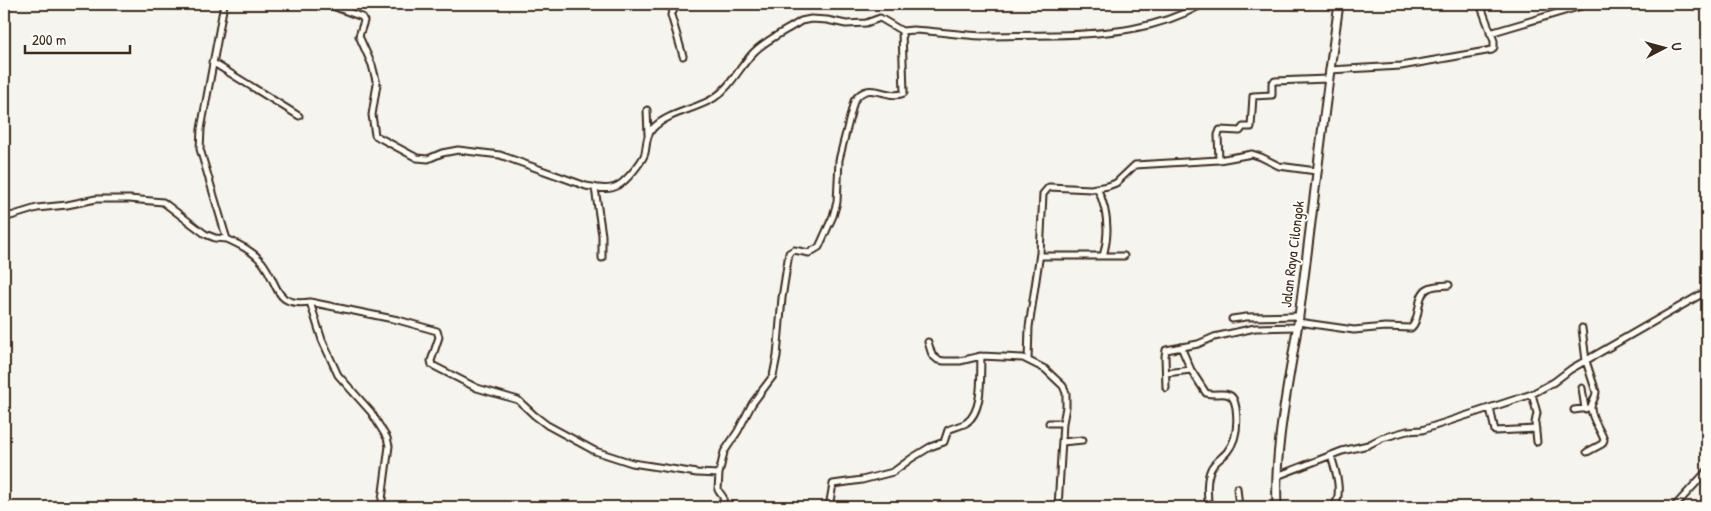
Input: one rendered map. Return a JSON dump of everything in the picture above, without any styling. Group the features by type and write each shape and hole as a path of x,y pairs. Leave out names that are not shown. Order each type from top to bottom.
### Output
{"highway":[{"name":"Jalan Raya Cilongok","path":"1277,507 1277,476 1285,402 1298,322 1339,4"}],"street":[{"path":"224,4 200,129 200,149 227,239"},
{"path":"328,4 362,17 364,21 359,36 372,65 377,84 372,115 375,134 417,158 428,159 442,153 458,150 500,155 586,186 606,189 614,187 625,180 643,158 648,136 648,110"},
{"path":"677,4 671,15 683,56"},
{"path":"648,136 655,126 667,118 715,97 726,87 755,51 802,21 810,19 846,24 866,23 880,18 902,31 913,30 979,36 1089,34 1123,32 1145,27 1203,4"},
{"path":"1330,70 1400,66 1490,51 1494,47 1480,4"},
{"path":"1490,33 1588,4"},
{"path":"724,507 723,497 718,490 719,474 724,452 738,431 752,404 772,376 777,356 782,298 789,254 794,250 809,252 819,247 833,216 837,202 839,160 854,101 858,95 864,91 877,90 904,93 902,31"},
{"path":"212,62 299,116"},
{"path":"1219,160 1218,135 1220,130 1240,131 1243,127 1251,127 1252,96 1272,95 1272,83 1274,81 1328,79"},
{"path":"1028,360 1030,327 1040,256 1043,194 1049,187 1096,188 1116,182 1135,165 1219,160 1252,154 1278,166 1316,171"},
{"path":"595,188 602,235 602,258"},
{"path":"1096,188 1102,199 1108,221 1108,240 1104,256"},
{"path":"4,218 37,208 67,206 96,199 128,198 163,202 204,234 227,239 250,250 263,262 283,298 296,304 320,303 398,320 437,331 439,337 431,361 432,365 478,388 518,400 534,416 547,425 595,451 632,463 697,473 719,474"},
{"path":"1040,256 1124,256"},
{"path":"1232,319 1249,317 1354,330 1385,327 1411,328 1419,314 1421,297 1426,290 1435,286 1450,285"},
{"path":"1277,476 1342,451 1368,445 1382,438 1422,430 1532,394 1707,291"},
{"path":"310,302 322,340 338,375 371,412 387,438 389,446 381,507"},
{"path":"1166,388 1166,350 1198,344 1221,335 1254,328 1298,322"},
{"path":"1582,328 1586,361 1596,392 1591,408 1604,442 1587,452"},
{"path":"928,342 932,355 938,360 960,361 981,356 1016,357 1028,360 1051,374 1063,386 1066,393 1066,408 1063,423 1058,507"},
{"path":"1181,347 1191,370 1208,394 1230,396 1235,402 1235,438 1226,452 1215,463 1209,475 1209,507"},
{"path":"829,507 833,484 862,480 893,472 930,447 944,442 948,430 970,420 978,405 981,356"},
{"path":"1166,373 1191,370"},
{"path":"1582,388 1585,409"},
{"path":"1532,394 1537,413 1535,421 1537,442"},
{"path":"1490,408 1495,431 1536,429"},
{"path":"1574,410 1591,408"},
{"path":"1048,423 1063,423"},
{"path":"1062,442 1083,440"},
{"path":"1327,507 1334,507 1338,495 1331,456"},
{"path":"1674,507 1707,471"},
{"path":"1237,488 1238,507"}]}
